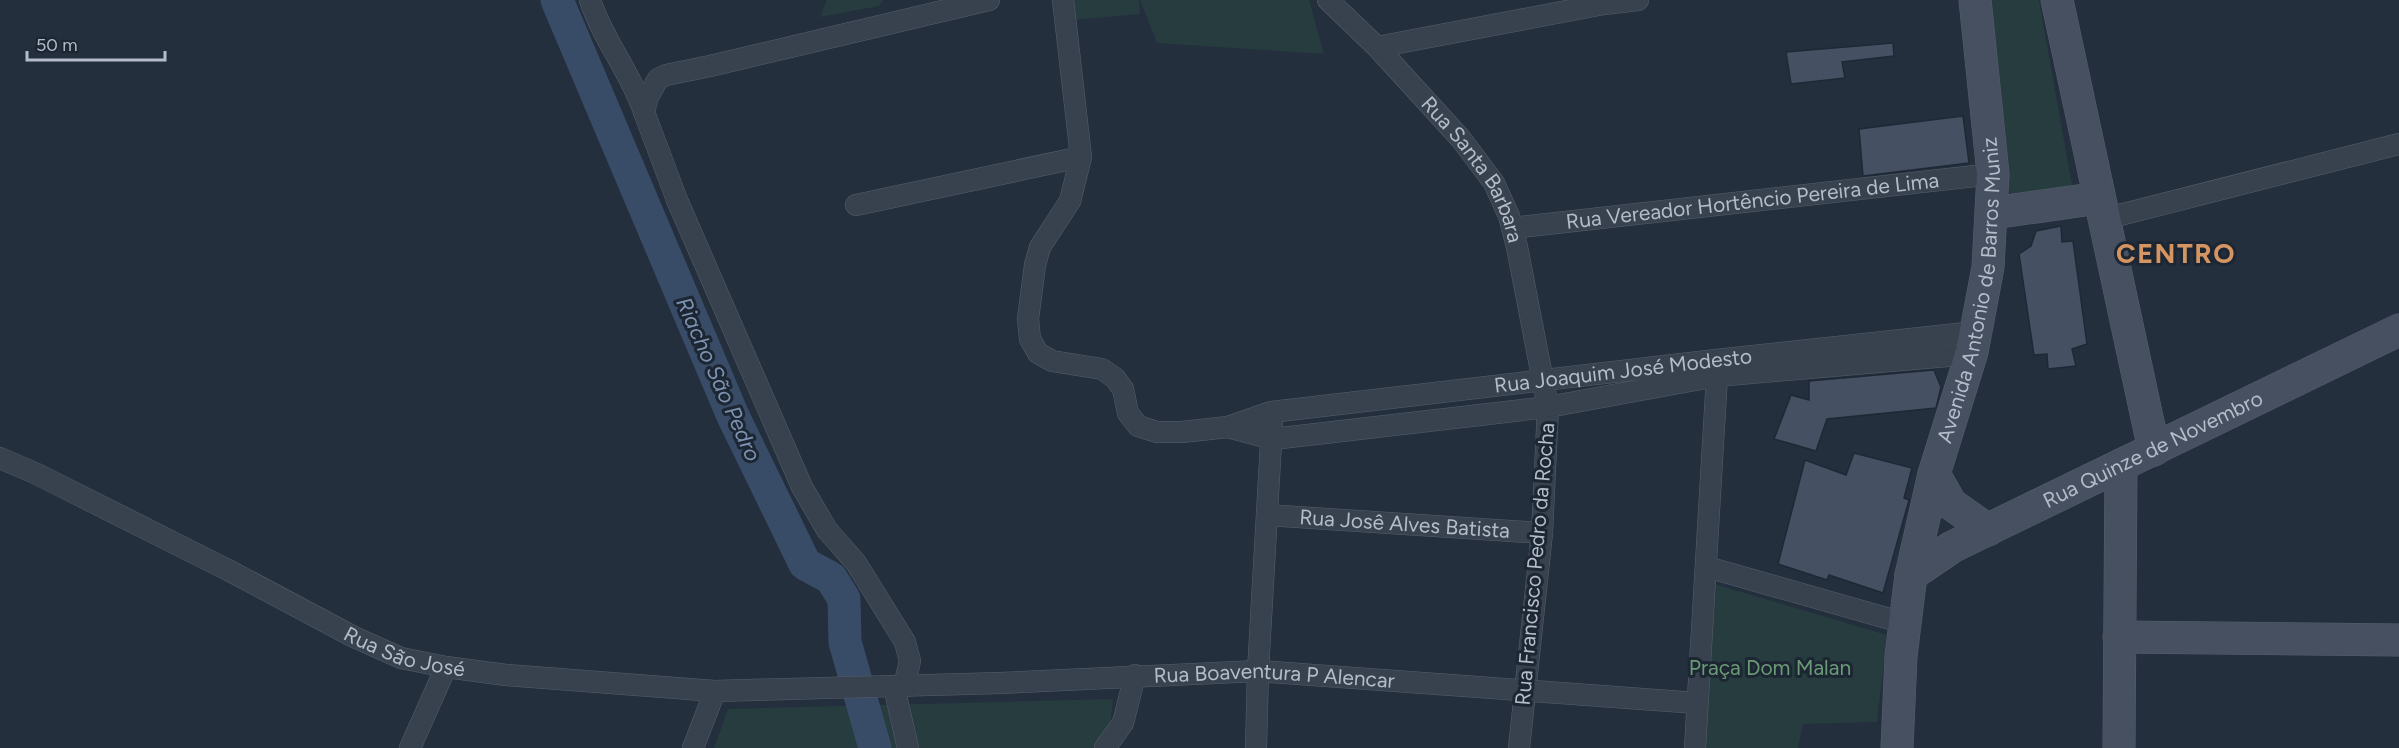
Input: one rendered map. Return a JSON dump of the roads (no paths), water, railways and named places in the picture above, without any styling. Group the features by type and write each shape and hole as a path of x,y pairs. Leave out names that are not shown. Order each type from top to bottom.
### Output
{"main road":[{"name":"Avenida Antonio de Barros Muniz","path":"1897,748 1904,623 1911,575 1934,474 1973,343 1988,267 1993,174 1975,0"},
{"path":"2057,0 2154,450"},
{"path":"1992,213 2101,209"},
{"name":"Rua Quinze de Novembro","path":"1911,575 1952,548 2399,330"},
{"path":"2119,748 2121,465"},
{"path":"1934,474 1951,504 1988,530"},
{"path":"2119,638 2399,640"}],"street":[{"path":"590,0 602,28 638,92 677,200 802,487 827,530 856,563 905,642 910,661 892,687 908,748"},
{"path":"644,112 654,84 666,75 989,0"},
{"path":"1063,0 1082,157 1070,201 1040,247 1035,264 1029,291 1030,339 1038,353 1053,362 1102,369 1115,378 1123,389 1128,413 1138,426 1157,432 1228,427 1273,439"},
{"name":"Rua Santa Barbara","path":"1328,0 1377,47 1461,138 1494,183 1512,228 1543,380"},
{"path":"1377,47 1604,2 1638,0"},
{"path":"2101,209 2399,144"},
{"path":"856,205 1082,157"},
{"name":"Rua Vereador Hortêncio Pereira de Lima","path":"1512,228 1993,174"},
{"name":"Rua Joaquim José Modesto","path":"1228,427 1271,412 1543,380 1717,368 1973,343"},
{"path":"1695,748 1717,368"},
{"name":"Rua Joaquim José Modesto","path":"1273,439 1548,407 1717,368"},
{"name":"Rua Francisco Pedro da Rocha","path":"1520,748 1542,533 1548,407 1543,380"},
{"path":"1358,402 1361,429"},
{"path":"1256,748 1258,671 1273,439 1271,412"},
{"name":"Rua São José","path":"0,458 37,474 354,637 401,658 506,675 715,691 852,688"},
{"name":"Rua Josê Alves Batista","path":"1267,515 1542,533"},
{"path":"1707,567 1904,623"},
{"path":"410,748 446,667"},
{"name":"Rua Boaventura P Alencar","path":"852,688 1000,684 1135,675 1258,671 1697,703"},
{"path":"1120,748 1123,723 1135,675"},
{"path":"693,748 715,691"},
{"path":"1105,748 1123,723"}],"waterway":[{"name":"Riacho São Pedro","path":"557,0 733,416 805,564 831,578 844,599 845,642 875,748"}],"district":[{"name":"CENTRO","path":"2176,254"}],"park label":[{"name":"Praça Dom Malan","path":"1770,668"}]}
